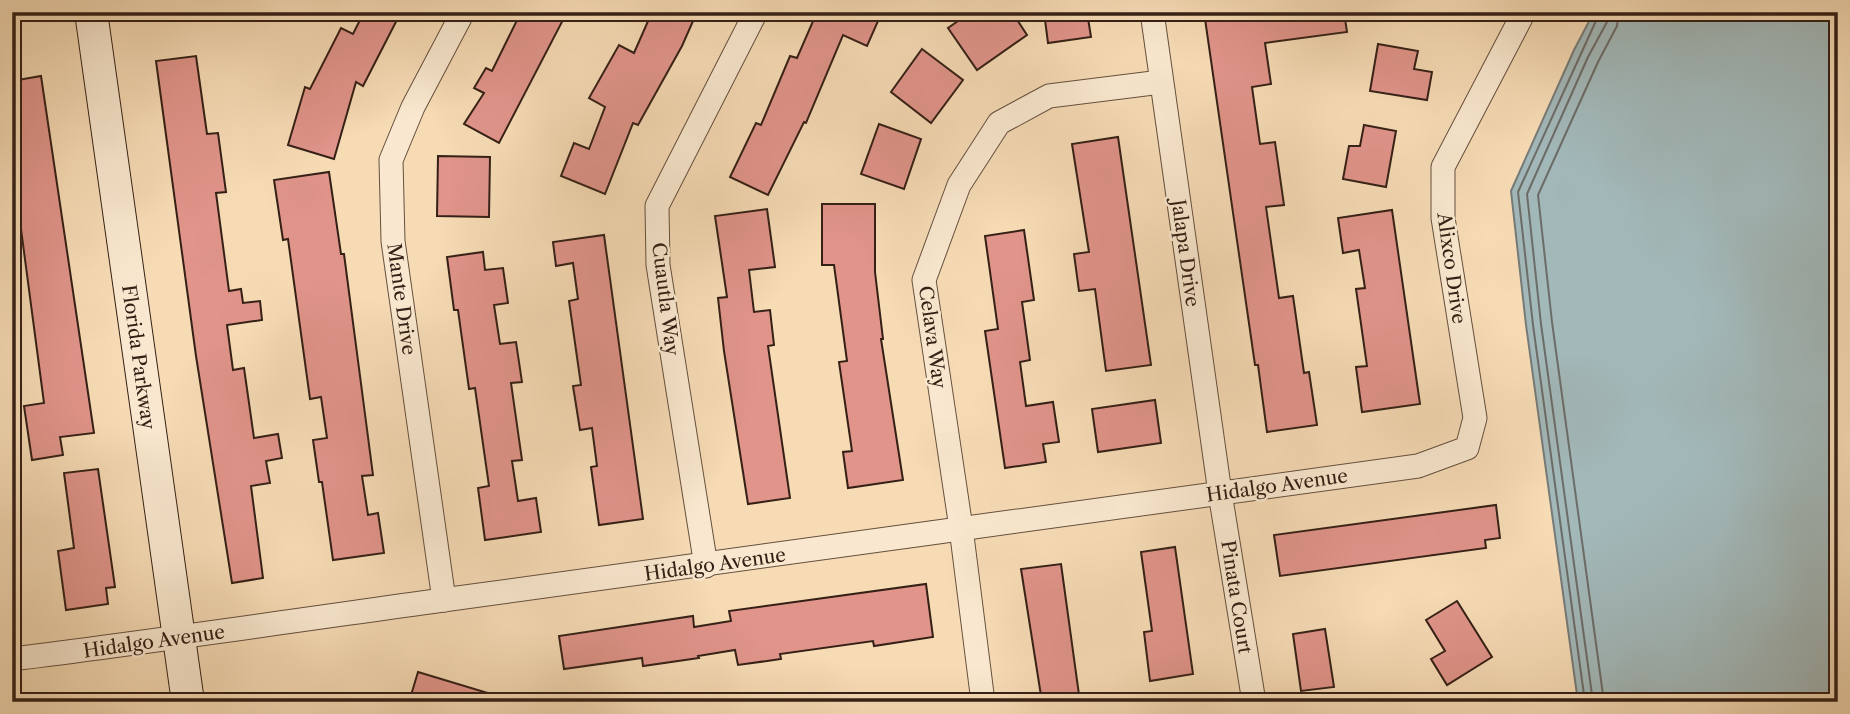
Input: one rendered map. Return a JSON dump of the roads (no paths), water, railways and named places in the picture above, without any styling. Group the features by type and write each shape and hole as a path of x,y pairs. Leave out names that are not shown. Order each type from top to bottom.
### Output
{"street":[{"name":"Florida Parkway","path":"91,12 188,702"},
{"name":"Mante Drive","path":"444,600 393,241 391,160 412,107 463,12"},
{"name":"Cuautla Way","path":"706,566 658,265 657,206 757,12"},
{"name":"Jalapa Drive","path":"1152,12 1220,493"},
{"name":"Alixco Drive","path":"1419,466 1467,448 1475,418 1443,218 1443,167 1524,12"},
{"name":"Celava Way","path":"984,702 924,280 959,185 999,123 1049,96 1161,82"},
{"name":"Hidalgo Avenue","path":"12,659 706,566 961,528 1419,466"},
{"name":"Pinata Court","path":"1220,493 1254,702"}],"water":[{"path":"1594,12 1838,12 1838,702 1578,702 1526,325 1511,191 1574,50"}]}
